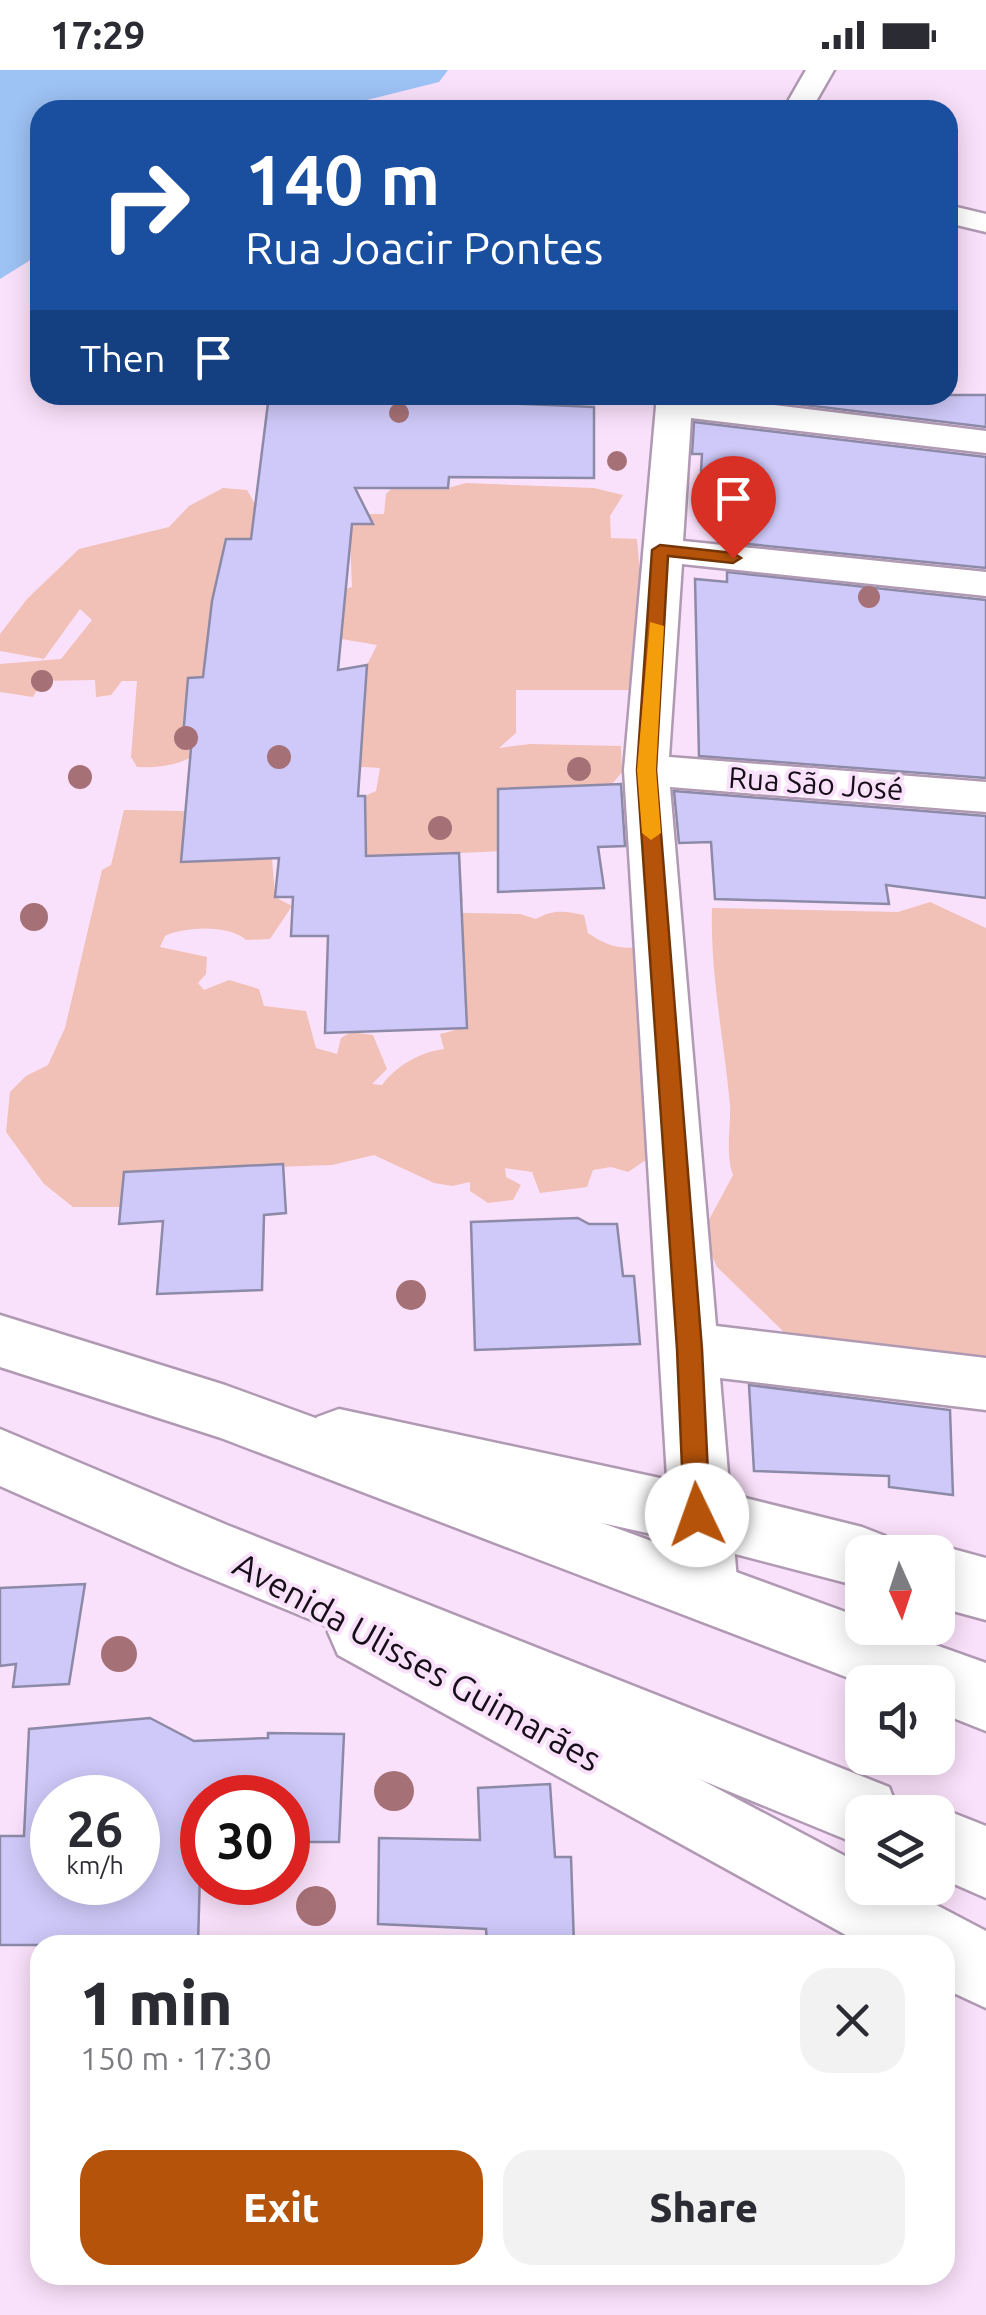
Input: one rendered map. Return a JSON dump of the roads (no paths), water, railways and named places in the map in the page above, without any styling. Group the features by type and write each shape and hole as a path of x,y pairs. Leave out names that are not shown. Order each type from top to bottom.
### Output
{"street":[{"path":"802,100 820,70"},
{"path":"958,216 986,222"},
{"path":"674,405 646,770 690,1349 697,1515 706,1592"},
{"path":"711,405 986,442"},
{"path":"660,550 986,584"},
{"name":"Rua São José","path":"646,770 986,797"},
{"path":"0,1341 224,1412 986,1698"},
{"path":"690,1349 986,1384"},
{"path":"224,1412 697,1515 845,1553"},
{"path":"0,1457 205,1546"},
{"name":"Avenida Ulisses Guimarães","path":"205,1546 845,1804"},
{"name":"Avenida Ulisses Guimarães","path":"205,1546 919,1935"},
{"path":"955,1581 986,1589"},
{"path":"955,1849 986,1862"},
{"path":"955,1955 986,1972"}],"water":[{"path":"0,70 448,70 439,82 367,100 30,100 30,260 0,279"}]}
